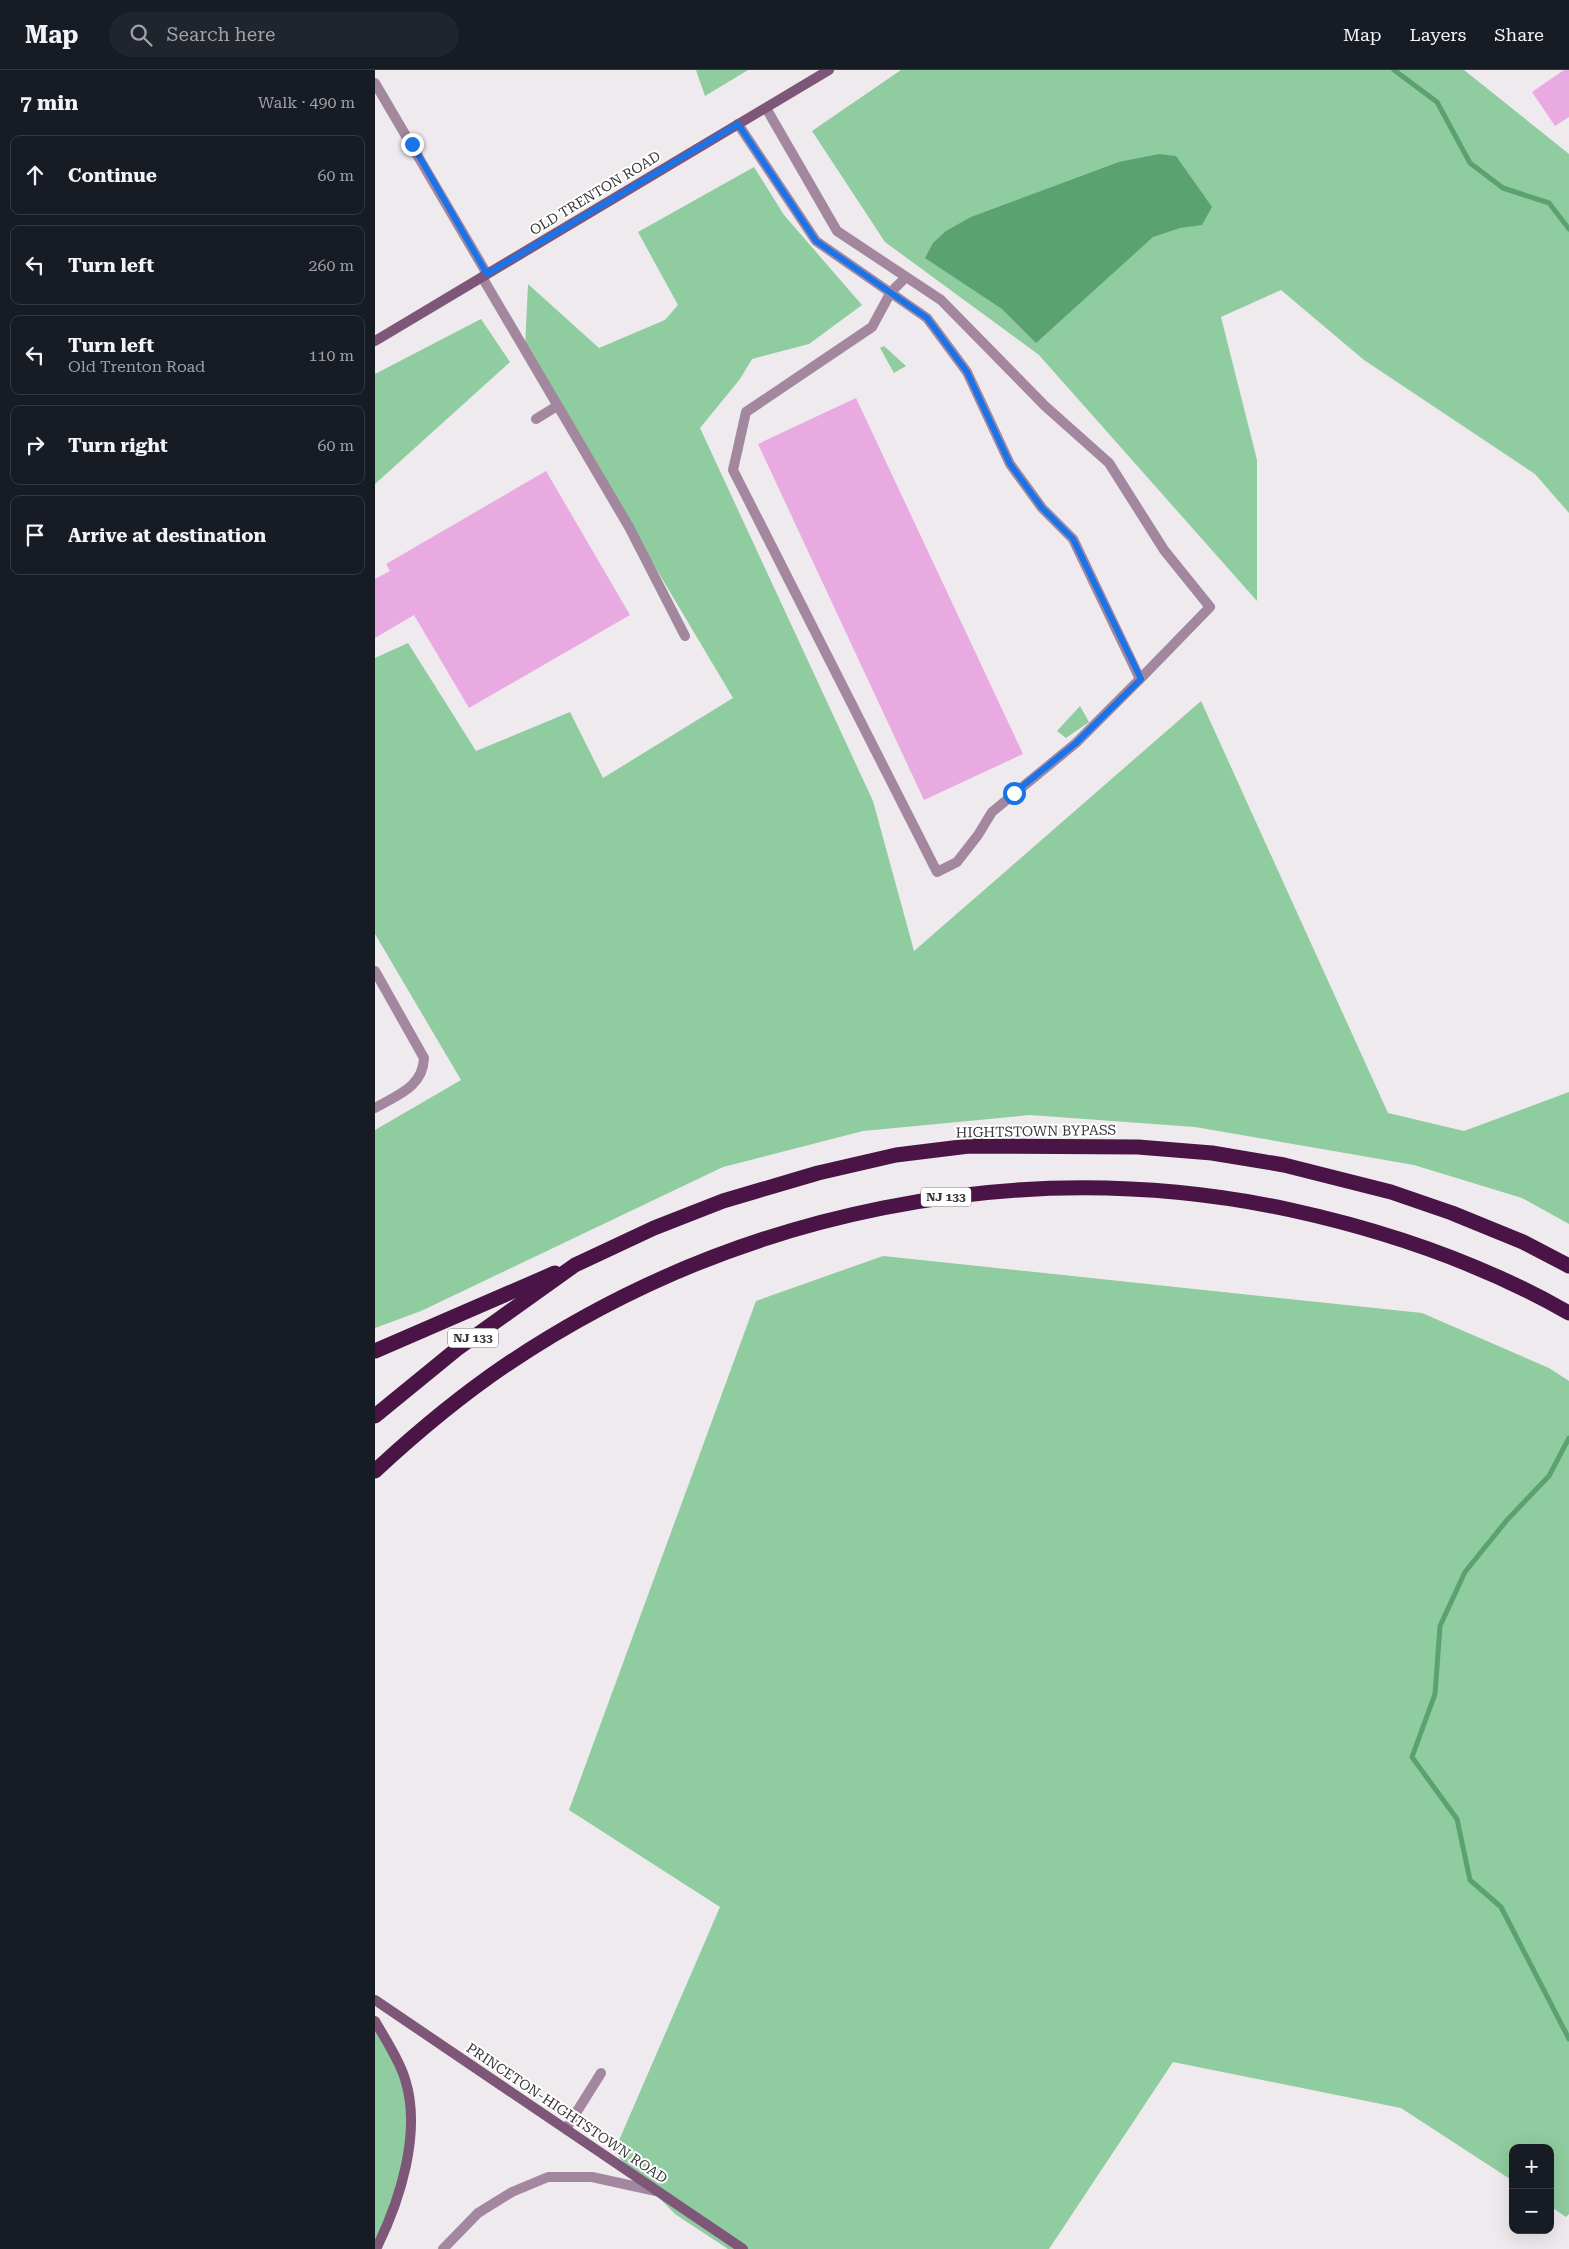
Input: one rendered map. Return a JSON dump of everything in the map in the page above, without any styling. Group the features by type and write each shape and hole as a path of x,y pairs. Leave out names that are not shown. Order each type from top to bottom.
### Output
{"highway":[{"name":"HIGHTSTOWN BYPASS","path":"375,1416 457,1349 575,1265 654,1228 723,1201 818,1173 896,1154 969,1146 1083,1145 1138,1146 1212,1153 1284,1165 1338,1177 1391,1192 1452,1213 1523,1242 1569,1266"},
{"name":"NJ 133","path":"375,1471 449,1407 505,1366 561,1330 623,1296 737,1247 804,1226 907,1202 960,1195 1048,1188 1118,1188 1189,1193 1259,1203 1328,1218 1395,1238 1454,1259 1505,1281 1569,1313"},
{"path":"375,1351 575,1265"}],"main road":[{"name":"OLD TRENTON ROAD","path":"375,341 829,70"},
{"name":"PRINCETON-HIGHTSTOWN ROAD","path":"375,2000 743,2249"},
{"path":"375,2021 405,2078 410,2102 407,2162 398,2197 388,2225 376,2249"}],"street":[{"path":"375,82 557,406 629,527 685,636"},
{"path":"765,108 837,230 906,276 941,300 1045,406 1109,463 1164,550 1210,607 1076,743 992,812 978,835 957,862 937,872 733,470 746,412 872,327 891,292 906,276"},
{"path":"738,124 816,241 927,318 967,372 1010,464 1042,508 1073,539 1141,679"},
{"path":"537,419 557,406"},
{"path":"375,971 424,1058 424,1070 415,1084 375,1108"},
{"path":"566,2129 601,2073"},
{"path":"443,2249 478,2213 512,2192 547,2177 592,2177 658,2192"}],"shaded area":[{"path":"696,70 748,70 705,96"},
{"path":"901,70 1464,70 1569,154 1569,513 1535,474 1364,360 1281,290 1221,317 1257,460 1257,601 1039,355 885,242 812,131"},
{"path":"1159,154 1176,156 1212,207 1202,225 1180,228 1153,237 1036,343 1002,309 925,258 933,243 946,231 971,217 1119,162"},
{"path":"754,167 784,215 862,305 809,344 752,359 740,379 700,428 873,801 914,951 1201,701 1388,1113 1464,1131 1569,1092 1569,1224 1522,1198 1414,1165 1195,1127 1030,1115 863,1131 723,1167 421,1311 375,1328 375,1130 461,1080 375,934 375,658 408,643 476,751 570,712 603,778 733,698 525,348 528,284 599,348 665,320 678,305 638,232"},
{"path":"481,319 510,362 375,484 375,374"},
{"path":"884,346 906,366 894,373 880,348"},
{"path":"1080,706 1089,722 1066,738 1057,731"},
{"path":"883,1256 1422,1313 1549,1368 1569,1381 1569,2214 1566,2217 1554,2209 1554,2144 1509,2144 1509,2178 1401,2108 1173,2062 1049,2249 728,2249 675,2214 614,2152 720,1907 569,1810 756,1301"},
{"path":"375,2021 405,2078 410,2102 407,2162 375,2249"}],"building":[{"path":"1564,70 1569,70 1569,117 1555,126 1532,92"},
{"path":"856,398 1023,754 924,800 758,444"},
{"path":"546,471 630,615 469,708 414,615 375,638 375,579 390,571 386,564"}],"waterway":[{"path":"1394,70 1437,102 1470,163 1503,188 1549,203 1569,229"},
{"path":"1569,1438 1549,1476 1507,1520 1465,1572 1440,1626 1435,1694 1412,1757 1457,1819 1470,1880 1501,1907 1569,2039"}],"route":[{"path":"412,144 487,274 738,124 816,241 927,318 967,372 1010,464 1042,508 1073,539 1141,679 1089,732 1014,793"}]}
